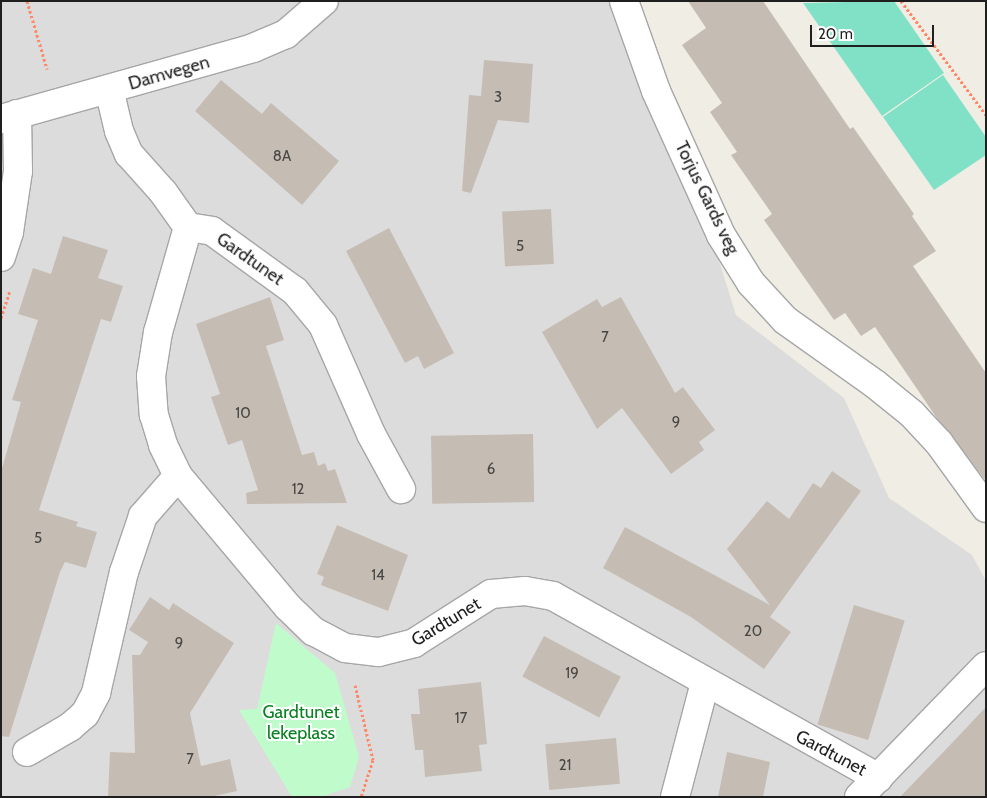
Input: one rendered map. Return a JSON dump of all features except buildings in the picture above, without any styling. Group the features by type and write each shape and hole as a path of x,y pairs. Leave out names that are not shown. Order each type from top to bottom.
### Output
{"street":[{"name":"Damvegen","path":"9,117 261,45 286,34 324,1"},
{"name":"Torjus Gards veg","path":"624,1 656,91 720,235 751,283 785,320 875,384 912,414 940,443 986,508"},
{"path":"109,89 119,131 129,154 164,192 188,227"},
{"path":"1,256 9,232 18,172 9,117"},
{"name":"Gardtunet","path":"401,489 371,434 323,325 295,291 212,231 188,227 158,332 151,376 154,415 162,445 178,476 288,607 313,631 345,648 379,652 414,644 491,594 525,591 553,596 705,683 879,778"},
{"path":"27,752 70,727 85,714 96,693 124,572 143,516 178,476"},
{"path":"859,797 986,666"},
{"path":"675,797 705,683"}],"path":[{"path":"27,1 49,77"},
{"path":"901,1 986,115"},
{"path":"345,648 373,760 361,797"}],"shaded area":[{"path":"1,1 631,1 693,178 736,315 844,398 889,498 972,555 986,581 986,797 1,797"}],"green space":[{"path":"894,1 944,73 882,116 803,3"},
{"path":"943,75 986,137 986,155 934,190 883,117"},
{"name":"Gardtunet lekeplass","path":"276,623 335,673 359,757 350,787 321,797 292,797 239,710 257,709"}]}
